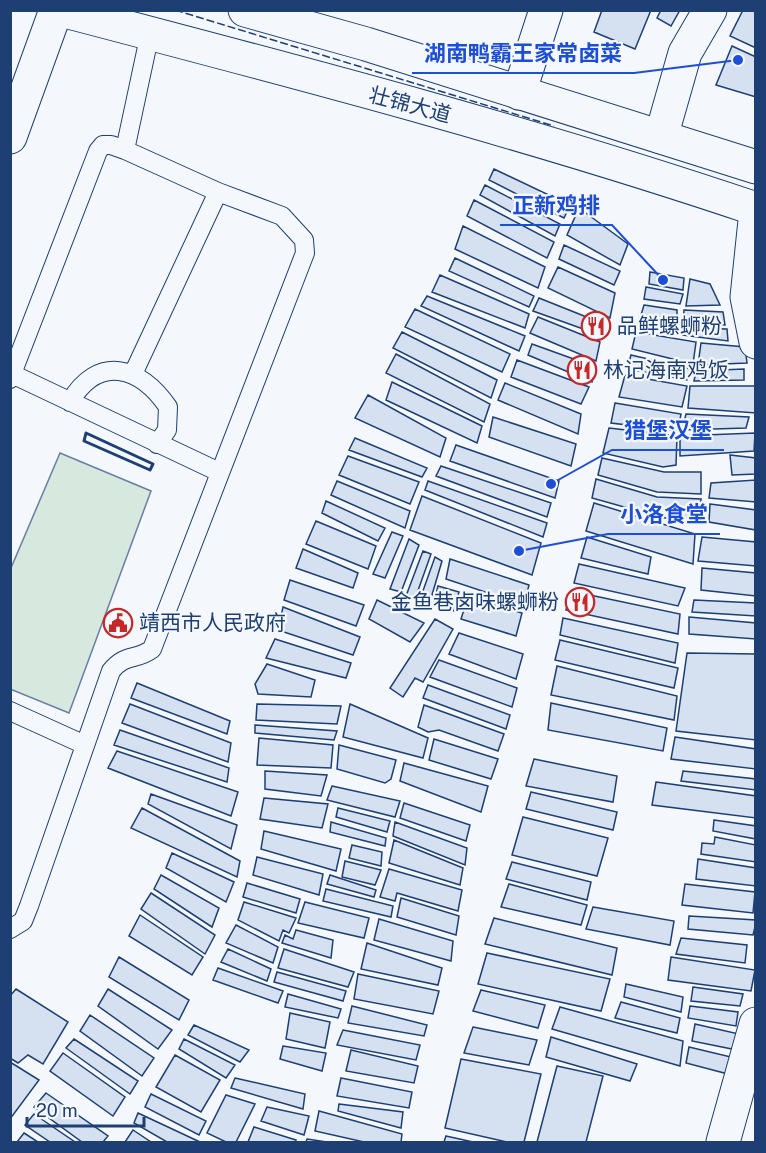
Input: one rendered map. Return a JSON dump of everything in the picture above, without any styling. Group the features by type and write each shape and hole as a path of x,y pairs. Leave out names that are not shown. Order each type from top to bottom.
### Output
{"main road":[{"path":"10,137 56,10"},
{"name":"壮锦大道","path":"61,10 571,150 756,210"},
{"name":"壮锦大道","path":"245,10 366,45 756,167"},
{"path":"519,93 546,10"},
{"path":"661,137 685,53 710,10"},
{"path":"756,210 747,297 756,342"},
{"path":"723,1143 756,1024"}],"lane":[{"path":"126,150 150,33"},
{"path":"10,929 23,921 29,906 111,670 128,656 142,656 152,649 305,253 304,240 282,216 218,192 111,144 103,146 98,151 11,377 219,472"},
{"path":"133,374 218,192"},
{"path":"70,402 80,384 91,376 121,370 133,374 149,383 168,407 167,430 157,444"},
{"path":"10,711 85,745"}],"shaded area":[{"path":"60,453 151,491 69,713 10,689 11,568"}],"building":[{"path":"602,10 651,10 635,49 594,32"},
{"path":"661,10 680,10 671,26 657,18"},
{"path":"743,10 756,10 756,48 730,36"},
{"path":"732,46 756,57 756,97 716,85"},
{"path":"494,169 570,205 564,218 489,180"},
{"path":"485,185 560,224 555,236 480,195"},
{"path":"474,200 554,242 547,258 467,216"},
{"path":"579,208 628,244 620,265 567,235"},
{"path":"463,226 545,267 538,288 455,249"},
{"path":"564,245 620,271 614,285 559,259"},
{"path":"455,258 534,296 529,307 449,271"},
{"path":"558,267 615,293 610,318 548,288"},
{"path":"650,272 684,278 683,290 649,284"},
{"path":"440,275 529,314 525,328 432,292"},
{"path":"690,279 710,284 720,305 686,306"},
{"path":"646,287 683,294 680,304 644,299"},
{"path":"427,296 525,336 519,351 421,306"},
{"path":"539,298 604,324 600,335 533,311"},
{"path":"644,305 677,310 677,333 638,325"},
{"path":"415,309 510,354 502,372 405,327"},
{"path":"684,310 723,312 725,325 683,322"},
{"path":"538,317 600,342 596,361 530,333"},
{"path":"684,328 727,329 728,341 683,335"},
{"path":"402,332 497,380 491,398 393,348"},
{"path":"636,332 696,342 693,364 632,349"},
{"path":"701,343 745,347 747,363 698,365"},
{"path":"532,344 596,367 592,382 528,355"},
{"path":"396,354 490,404 484,422 386,373"},
{"path":"631,355 691,369 687,380 627,369"},
{"path":"517,360 589,387 581,404 511,377"},
{"path":"744,369 744,380 694,381 696,371"},
{"path":"625,375 687,386 682,407 619,397"},
{"path":"392,382 482,426 477,443 386,400"},
{"path":"505,383 581,414 578,434 498,400"},
{"path":"690,386 756,386 756,413 688,408"},
{"path":"368,395 446,438 440,457 355,418"},
{"path":"615,403 681,414 678,431 611,423"},
{"path":"686,414 749,417 746,428 682,430"},
{"path":"493,417 576,444 571,466 489,437"},
{"path":"609,428 677,436 676,465 663,467 603,453"},
{"path":"755,433 754,451 680,456 680,436"},
{"path":"355,438 427,468 422,477 349,450"},
{"path":"456,445 559,481 555,498 450,461"},
{"path":"730,455 756,458 756,474 732,475"},
{"path":"348,456 419,482 410,504 339,475"},
{"path":"602,458 664,472 701,472 701,494 657,492 598,475"},
{"path":"441,466 551,503 547,517 436,476"},
{"path":"596,479 657,497 701,499 699,524 660,517 592,498"},
{"path":"756,480 756,502 709,498 711,483"},
{"path":"337,481 410,511 405,528 331,495"},
{"path":"428,481 547,523 543,537 425,490"},
{"path":"422,496 541,543 532,575 410,530"},
{"path":"326,501 385,528 378,541 322,513"},
{"path":"594,503 695,534 693,564 586,531"},
{"path":"710,504 756,510 756,530 709,522"},
{"path":"316,521 376,546 368,569 306,544"},
{"path":"392,532 403,536 385,578 373,574"},
{"path":"587,537 651,557 648,574 581,558"},
{"path":"702,537 756,542 756,566 698,561"},
{"path":"409,539 419,545 401,592 390,589"},
{"path":"303,549 358,573 353,588 296,568"},
{"path":"423,551 431,554 415,599 406,596"},
{"path":"435,557 442,561 429,605 419,602"},
{"path":"450,559 529,585 524,605 446,579"},
{"path":"579,564 685,588 678,606 574,583"},
{"path":"702,568 756,573 756,596 701,590"},
{"path":"290,580 364,605 356,626 284,600"},
{"path":"438,586 459,592 454,611 434,602"},
{"path":"571,591 680,614 678,634 566,610"},
{"path":"468,597 522,613 516,636 461,619"},
{"path":"377,600 424,623 410,642 369,619"},
{"path":"694,600 756,603 756,616 692,612"},
{"path":"283,607 360,637 353,655 278,630"},
{"path":"689,617 756,623 756,639 689,634"},
{"path":"563,618 678,643 675,663 560,635"},
{"path":"435,619 453,629 423,682 415,678 403,697 390,688"},
{"path":"459,633 523,654 516,679 449,654"},
{"path":"275,639 351,663 346,678 266,658"},
{"path":"560,640 678,668 674,688 555,660"},
{"path":"687,653 756,654 756,740 676,731"},
{"path":"439,660 517,688 512,707 430,677"},
{"path":"267,664 315,680 311,697 258,694 255,684"},
{"path":"557,666 677,696 674,720 551,695"},
{"path":"137,683 230,721 227,734 131,698"},
{"path":"428,685 510,715 506,729 423,698"},
{"path":"551,703 667,728 663,751 548,730"},
{"path":"130,704 231,743 228,762 122,723"},
{"path":"257,704 341,706 337,724 256,720"},
{"path":"350,704 428,738 423,758 343,737"},
{"path":"424,705 504,734 498,751 439,730 428,732 418,727"},
{"path":"255,725 337,731 334,740 255,733"},
{"path":"120,730 229,768 227,782 114,745"},
{"path":"675,737 756,749 756,769 671,759"},
{"path":"259,738 333,745 331,768 257,765"},
{"path":"434,739 498,759 491,779 429,760"},
{"path":"339,745 396,760 391,779 385,783 337,769"},
{"path":"117,751 238,792 231,816 108,768"},
{"path":"534,759 617,776 613,802 526,786"},
{"path":"404,763 488,786 481,812 400,781"},
{"path":"265,771 327,775 321,796 265,789"},
{"path":"683,771 756,779 756,790 681,781"},
{"path":"656,782 756,796 756,818 652,805"},
{"path":"332,786 400,801 395,817 327,800"},
{"path":"531,792 617,812 613,830 526,809"},
{"path":"151,794 237,825 231,849 148,804"},
{"path":"264,798 328,804 322,828 260,819"},
{"path":"404,803 470,825 466,841 400,818"},
{"path":"142,808 240,861 237,877 131,828"},
{"path":"338,808 390,821 387,832 336,817"},
{"path":"523,817 608,838 597,876 512,855"},
{"path":"714,820 756,826 756,839 713,831"},
{"path":"331,822 386,838 385,846 330,832"},
{"path":"395,822 467,848 465,865 393,836"},
{"path":"264,831 341,849 336,871 261,849"},
{"path":"715,837 756,845 756,862 701,854 702,843 714,844"},
{"path":"394,840 463,868 460,885 389,863"},
{"path":"352,845 382,852 381,866 349,858"},
{"path":"172,853 234,882 226,902 166,868"},
{"path":"257,857 323,874 319,895 253,875"},
{"path":"698,859 756,868 756,886 696,879"},
{"path":"345,861 381,870 375,885 342,877"},
{"path":"512,862 591,882 587,900 506,879"},
{"path":"389,869 462,890 458,911 397,893 395,901 380,897"},
{"path":"161,875 219,908 212,927 154,889"},
{"path":"330,875 376,890 374,897 327,884"},
{"path":"247,883 300,899 296,913 243,897"},
{"path":"509,884 587,905 581,925 501,907"},
{"path":"685,884 755,892 753,913 682,905"},
{"path":"326,889 393,906 391,917 323,901"},
{"path":"151,893 215,935 205,954 141,909"},
{"path":"401,898 459,916 456,935 397,917"},
{"path":"244,902 296,918 289,933 283,930 279,941 238,920"},
{"path":"305,902 369,918 364,938 298,923"},
{"path":"593,907 674,921 670,945 586,929"},
{"path":"140,915 203,957 192,975 129,936"},
{"path":"689,916 756,920 756,923 753,935 688,929"},
{"path":"494,918 617,948 612,975 485,944"},
{"path":"379,919 453,941 451,961 374,940"},
{"path":"236,925 278,947 273,963 226,943"},
{"path":"296,930 333,940 331,958 282,943 285,935 293,939"},
{"path":"681,938 747,945 745,963 676,954"},
{"path":"367,943 442,968 438,985 361,969"},
{"path":"228,949 271,969 267,981 221,962"},
{"path":"284,949 354,972 348,987 278,968"},
{"path":"487,953 610,979 601,1011 478,984"},
{"path":"119,957 189,1000 179,1020 109,977"},
{"path":"671,957 755,970 751,991 668,980"},
{"path":"218,968 283,991 278,1003 213,980"},
{"path":"277,972 346,991 343,1001 274,982"},
{"path":"358,974 439,991 433,1014 354,999"},
{"path":"626,984 683,997 681,1012 624,997"},
{"path":"693,987 743,994 740,1006 691,1001"},
{"path":"16,989 68,1022 43,1064 28,1055 18,1063 10,1058 10,996"},
{"path":"108,989 172,1030 158,1049 98,1006"},
{"path":"481,990 545,1005 538,1028 473,1011"},
{"path":"288,994 341,1009 338,1018 285,1007"},
{"path":"621,1002 680,1018 677,1033 615,1018"},
{"path":"352,1006 427,1025 424,1036 348,1023"},
{"path":"690,1006 738,1012 736,1026 688,1018"},
{"path":"560,1007 683,1041 680,1066 552,1029"},
{"path":"290,1013 330,1022 325,1048 286,1039"},
{"path":"90,1015 154,1058 142,1076 80,1031"},
{"path":"695,1024 739,1034 737,1050 692,1041"},
{"path":"194,1025 249,1050 240,1062 188,1035"},
{"path":"473,1027 537,1040 529,1065 464,1053"},
{"path":"343,1030 420,1045 416,1060 337,1045"},
{"path":"551,1037 637,1064 630,1081 546,1057"},
{"path":"74,1039 138,1081 130,1094 66,1048"},
{"path":"184,1039 235,1065 226,1078 179,1049"},
{"path":"283,1046 326,1053 322,1071 280,1059"},
{"path":"689,1047 731,1057 728,1074 686,1063"},
{"path":"351,1050 418,1066 414,1083 346,1071"},
{"path":"63,1053 125,1097 113,1116 50,1071"},
{"path":"175,1055 220,1080 201,1112 156,1087"},
{"path":"461,1059 541,1074 524,1142 507,1142 445,1128"},
{"path":"10,1062 39,1080 10,1119"},
{"path":"557,1066 603,1076 586,1142 537,1142"},
{"path":"235,1078 305,1094 303,1109 231,1088"},
{"path":"341,1078 412,1092 409,1108 337,1096"},
{"path":"46,1093 108,1136 103,1142 82,1142 34,1107"},
{"path":"151,1094 206,1121 199,1135 145,1107"},
{"path":"226,1095 255,1104 236,1142 226,1142 207,1133"},
{"path":"339,1104 403,1112 401,1128 338,1111"},
{"path":"267,1107 309,1116 304,1135 261,1121"},
{"path":"319,1111 402,1134 401,1142 364,1142 315,1131"},
{"path":"138,1113 200,1142 167,1142 134,1123"},
{"path":"34,1114 75,1142 50,1142 25,1125"},
{"path":"254,1127 296,1140 295,1142 248,1142"},
{"path":"133,1130 151,1142 125,1142"},
{"path":"24,1133 38,1142 17,1142"},
{"path":"446,1136 473,1142 444,1142"},
{"path":"307,1139 327,1142 306,1142"}],"fence":[{"path":"175,10 554,126"}],"wall":[{"path":"86,433 153,464 150,470 84,441 86,433"}],"place":[{"name":"湖南鸭霸王家常卤菜","path":"738,60"},
{"name":"正新鸡排","path":"663,280"},
{"name":"品鲜螺蛳粉","path":"596,326"},
{"name":"林记海南鸡饭","path":"582,370"},
{"name":"猎堡汉堡","path":"551,484"},
{"name":"小洛食堂","path":"519,551"},
{"name":"金鱼巷卤味螺蛳粉","path":"580,602"},
{"name":"靖西市人民政府","path":"118,623"}]}
